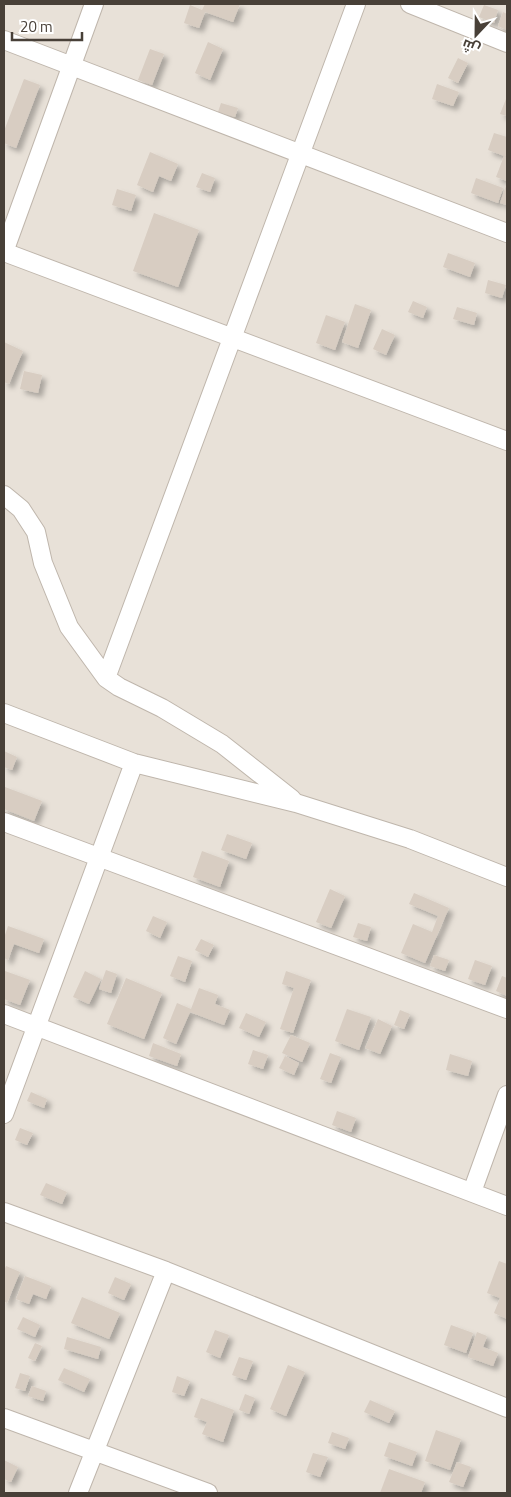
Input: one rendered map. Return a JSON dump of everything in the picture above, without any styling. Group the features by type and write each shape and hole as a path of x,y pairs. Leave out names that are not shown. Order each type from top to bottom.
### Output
{"street":[{"path":"94,4 4,252 507,441"},
{"path":"106,678 356,4"},
{"path":"410,4 507,43"},
{"path":"4,40 507,234"},
{"path":"4,496 21,509 36,532 43,564 69,627 106,678 120,688 162,708 222,744 296,803"},
{"path":"4,713 134,762 296,803 410,839 507,877"},
{"path":"4,1114 134,762"},
{"path":"4,822 507,1009"},
{"path":"4,1014 507,1206"},
{"path":"472,1192 507,1095"},
{"path":"4,1212 166,1271 507,1408"},
{"path":"78,1493 166,1271"},
{"path":"4,1418 208,1493"}],"shaded area":[{"path":"4,4 507,4 507,1493 4,1493"}],"building":[{"path":"205,4 240,4 233,22 205,12 199,28 184,23 190,5 202,10"},
{"path":"484,5 498,10 494,23 479,17"},
{"path":"503,12 507,14 507,30 498,26"},
{"path":"208,42 223,49 210,80 195,73"},
{"path":"150,49 164,54 152,85 138,80"},
{"path":"458,58 468,63 458,83 448,78"},
{"path":"24,79 40,85 16,148 4,143 4,131"},
{"path":"437,84 459,92 453,106 432,99"},
{"path":"507,100 507,116 500,114"},
{"path":"221,103 238,108 235,117 218,112"},
{"path":"494,133 507,137 507,157 488,150"},
{"path":"150,152 178,164 171,181 159,176 153,192 137,185"},
{"path":"504,156 507,158 507,181 496,177"},
{"path":"202,173 215,178 210,192 196,187"},
{"path":"476,178 503,188 498,203 471,193"},
{"path":"507,183 507,205 500,203"},
{"path":"117,189 136,195 131,211 112,205"},
{"path":"154,213 199,230 178,287 133,271"},
{"path":"448,253 475,263 470,277 443,267"},
{"path":"488,280 506,285 502,298 485,293"},
{"path":"413,301 427,307 423,318 408,312"},
{"path":"355,304 371,310 358,348 342,342"},
{"path":"457,307 477,313 474,325 453,319"},
{"path":"326,315 345,322 335,350 316,343"},
{"path":"382,329 395,335 386,355 373,349"},
{"path":"4,342 23,351 9,384 4,382"},
{"path":"24,371 42,375 38,393 20,389"},
{"path":"4,751 17,757 12,770 4,767"},
{"path":"5,787 42,801 34,821 4,809"},
{"path":"227,834 252,843 246,859 221,850"},
{"path":"202,851 229,861 220,887 193,877"},
{"path":"330,889 345,896 331,928 316,922"},
{"path":"414,893 449,908 425,963 401,953 413,924 432,932 438,916 409,904"},
{"path":"153,916 167,922 160,938 146,931"},
{"path":"358,923 371,927 367,941 353,937"},
{"path":"8,926 44,939 39,953 14,944 8,960 4,958 4,938"},
{"path":"201,939 214,945 208,957 195,950"},
{"path":"434,955 449,960 445,971 430,966"},
{"path":"178,956 192,961 185,982 170,976"},
{"path":"475,960 492,966 485,985 468,979"},
{"path":"106,970 117,974 111,993 99,989"},
{"path":"5,971 30,980 20,1005 4,999"},
{"path":"85,971 101,979 89,1004 73,997"},
{"path":"286,971 311,980 293,1033 280,1029 294,988 282,984"},
{"path":"502,976 507,978 507,996 496,991"},
{"path":"126,978 162,993 144,1039 107,1024"},
{"path":"199,988 218,995 215,1004 230,1010 224,1025 190,1012 176,1044 163,1038 177,1003 191,1009"},
{"path":"347,1009 371,1017 359,1050 335,1041"},
{"path":"400,1010 410,1014 404,1029 394,1025"},
{"path":"246,1013 266,1022 259,1037 239,1028"},
{"path":"378,1019 392,1026 380,1054 365,1048"},
{"path":"291,1035 310,1043 302,1062 282,1053"},
{"path":"153,1043 181,1054 177,1066 149,1056"},
{"path":"253,1050 268,1055 263,1069 248,1064"},
{"path":"330,1053 341,1057 331,1083 320,1079"},
{"path":"450,1054 472,1061 468,1076 446,1070"},
{"path":"285,1056 299,1063 294,1075 279,1068"},
{"path":"31,1092 47,1099 44,1108 27,1101"},
{"path":"337,1111 356,1118 351,1132 332,1125"},
{"path":"20,1128 33,1133 27,1145 15,1140"},
{"path":"46,1183 67,1192 62,1204 40,1195"},
{"path":"499,1261 507,1264 507,1319 494,1313 500,1298 487,1293"},
{"path":"6,1266 20,1272 7,1303 4,1301 4,1271"},
{"path":"25,1276 51,1286 46,1299 33,1294 29,1304 16,1299"},
{"path":"115,1277 131,1284 124,1300 108,1293"},
{"path":"82,1297 120,1313 109,1339 71,1323"},
{"path":"23,1317 40,1325 35,1337 17,1329"},
{"path":"451,1325 473,1333 466,1353 444,1345"},
{"path":"215,1330 229,1335 220,1358 206,1352"},
{"path":"477,1332 487,1336 483,1347 498,1353 493,1366 468,1357"},
{"path":"67,1337 101,1347 98,1359 64,1349"},
{"path":"35,1343 42,1346 35,1361 28,1358"},
{"path":"239,1357 253,1361 246,1380 232,1375"},
{"path":"288,1365 305,1372 286,1416 270,1409"},
{"path":"64,1368 90,1379 84,1392 58,1380"},
{"path":"20,1373 30,1376 25,1391 15,1388"},
{"path":"177,1376 190,1381 184,1396 172,1392"},
{"path":"32,1386 46,1391 43,1401 28,1396"},
{"path":"245,1394 255,1398 249,1414 239,1410"},
{"path":"201,1398 234,1410 223,1442 202,1434 207,1422 194,1417"},
{"path":"370,1400 395,1411 389,1423 364,1412"},
{"path":"436,1430 461,1439 450,1470 425,1461"},
{"path":"332,1432 349,1438 345,1449 328,1443"},
{"path":"389,1442 417,1452 412,1466 384,1456"},
{"path":"313,1453 328,1457 320,1477 306,1472"},
{"path":"4,1460 18,1467 11,1482 4,1479"},
{"path":"457,1462 471,1467 463,1487 449,1482"},
{"path":"389,1469 425,1482 421,1493 380,1493"}]}
